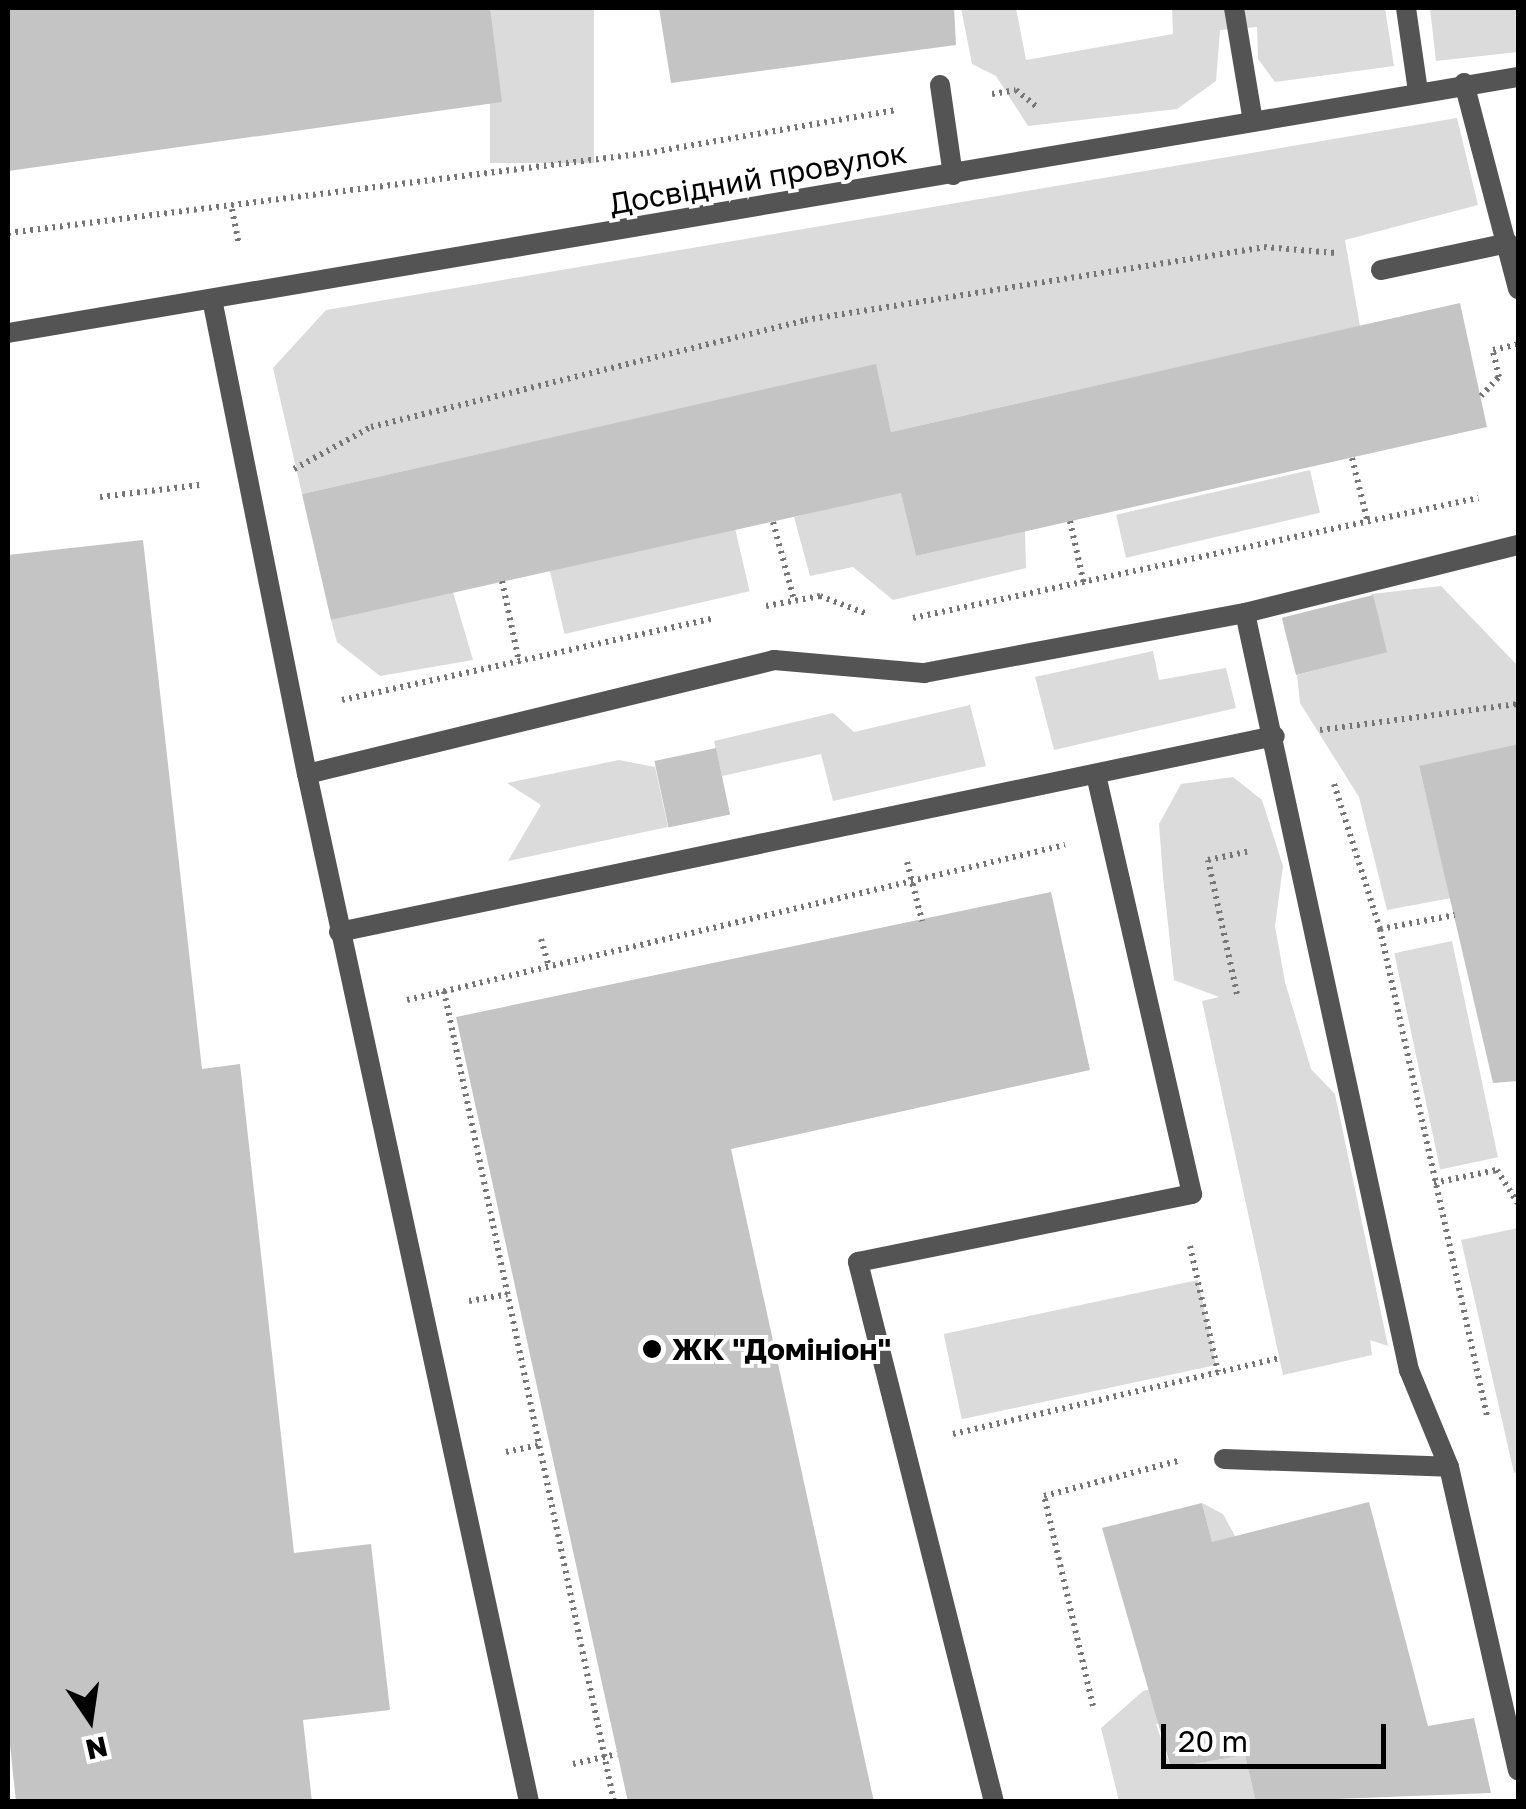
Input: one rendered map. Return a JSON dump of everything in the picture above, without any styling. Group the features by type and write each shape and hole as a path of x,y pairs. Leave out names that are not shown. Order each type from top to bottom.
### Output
{"street":[{"path":"1234,8 1253,122"},
{"path":"1406,8 1418,91"},
{"name":"Досвідний провулок","path":"8,333 953,175 1464,83 1518,78"},
{"path":"1464,83 1518,289"},
{"path":"941,94 953,175"},
{"path":"1381,270 1508,243"},
{"path":"212,298 339,932 529,1802"},
{"path":"306,774 774,660 924,673 1245,613 1518,545"},
{"path":"1245,613 1275,736 1409,1370 1449,1467 1518,1770"},
{"path":"339,932 1275,736"},
{"path":"994,1802 858,1262 1192,1194 1096,774"},
{"path":"1224,1460 1449,1467"}],"path":[{"path":"8,234 646,153 941,94"},
{"path":"289,472 371,427 805,320 1264,246 1330,251 1381,270"},
{"path":"1481,396 1499,376 1493,350 1518,344"},
{"path":"285,454 294,491"},
{"path":"1352,458 1368,523"},
{"path":"890,623 1500,494"},
{"path":"1070,520 1084,584"},
{"path":"773,522 794,600"},
{"path":"502,581 519,662"},
{"path":"757,608 794,600 845,600 878,618"},
{"path":"338,681 342,700 720,616"},
{"path":"1275,736 1518,704"},
{"path":"1275,736 1341,790 1380,929 1490,1430"},
{"path":"407,1000 1110,835"},
{"path":"1237,994 1208,860 1297,842"},
{"path":"911,881 922,921"},
{"path":"1380,929 1456,915"},
{"path":"681,918 686,934"},
{"path":"539,933 549,967"},
{"path":"444,991 614,1802"},
{"path":"447,1008 456,1017"},
{"path":"1434,1183 1497,1170 1518,1203"},
{"path":"1178,1197 1218,1372"},
{"path":"465,1302 507,1294"},
{"path":"903,1446 1278,1358"},
{"path":"496,1454 539,1445"},
{"path":"1093,1706 1044,1496 1177,1461 1224,1460"},
{"path":"567,1766 618,1754"}],"shaded area":[{"path":"490,8 594,8 594,163 490,163"},
{"path":"961,8 1016,8 1026,60 1173,34 1172,8 1385,8 1394,66 1275,82 1258,59 1257,27 1220,30 1216,81 1177,109 1028,126 996,76 972,64"},
{"path":"1430,8 1518,8 1518,52 1436,61"},
{"path":"1457,118 1478,205 1345,240 1360,326 891,432 875,365 302,494 273,368 326,310"},
{"path":"1310,470 1320,513 1126,558 1116,515"},
{"path":"901,491 916,556 1025,531 1026,568 893,600 853,567 810,576 794,517"},
{"path":"735,528 750,591 564,634 550,571"},
{"path":"1441,586 1518,666 1518,744 1419,767 1451,898 1387,910 1359,797 1300,703 1297,675 1387,652 1372,594"},
{"path":"453,592 473,660 380,676 337,642 331,620"},
{"path":"1153,651 1159,680 1226,668 1236,708 1054,750 1035,677"},
{"path":"970,705 986,766 833,801 821,754 722,776 714,741 833,713 854,732"},
{"path":"619,760 655,767 668,827 508,861 541,805 507,783"},
{"path":"1233,777 1262,800 1283,866 1275,926 1285,982 1311,1069 1335,1094 1388,1346 1370,1340 1372,1355 1283,1375 1202,1001 1219,997 1174,980 1163,877 1159,824 1181,784"},
{"path":"1452,941 1498,1157 1440,1169 1394,953"},
{"path":"1518,1228 1518,1471 1514,1473 1461,1240"},
{"path":"1198,1280 1216,1365 962,1419 944,1334"},
{"path":"1202,1503 1223,1514 1235,1536 1269,1671 1387,1678 1156,1724 1171,1768 1245,1755 1256,1801 1119,1801 1101,1728 1143,1691 1243,1665"}],"building":[{"path":"8,8 490,8 502,102 8,171"},
{"path":"659,8 954,8 956,45 671,83"},
{"path":"1460,303 1487,427 916,556 901,493 331,620 302,494 876,364 891,432"},
{"path":"143,540 202,1069 240,1064 294,1553 371,1544 390,1710 303,1720 312,1802 16,1802 8,1726 8,555"},
{"path":"1373,595 1387,652 1296,675 1282,618"},
{"path":"1518,744 1518,1081 1493,1083 1419,766"},
{"path":"716,748 730,815 669,828 654,761"},
{"name":"ЖК \"Домініон\"","path":"1051,892 1090,1070 731,1149 874,1802 628,1802 456,1017"},
{"path":"1369,1502 1428,1726 1474,1718 1491,1793 1256,1802 1245,1755 1171,1768 1102,1528 1202,1503 1212,1542"}],"place":[{"name":"ЖК \"Домініон\"","path":"652,1349"}]}
